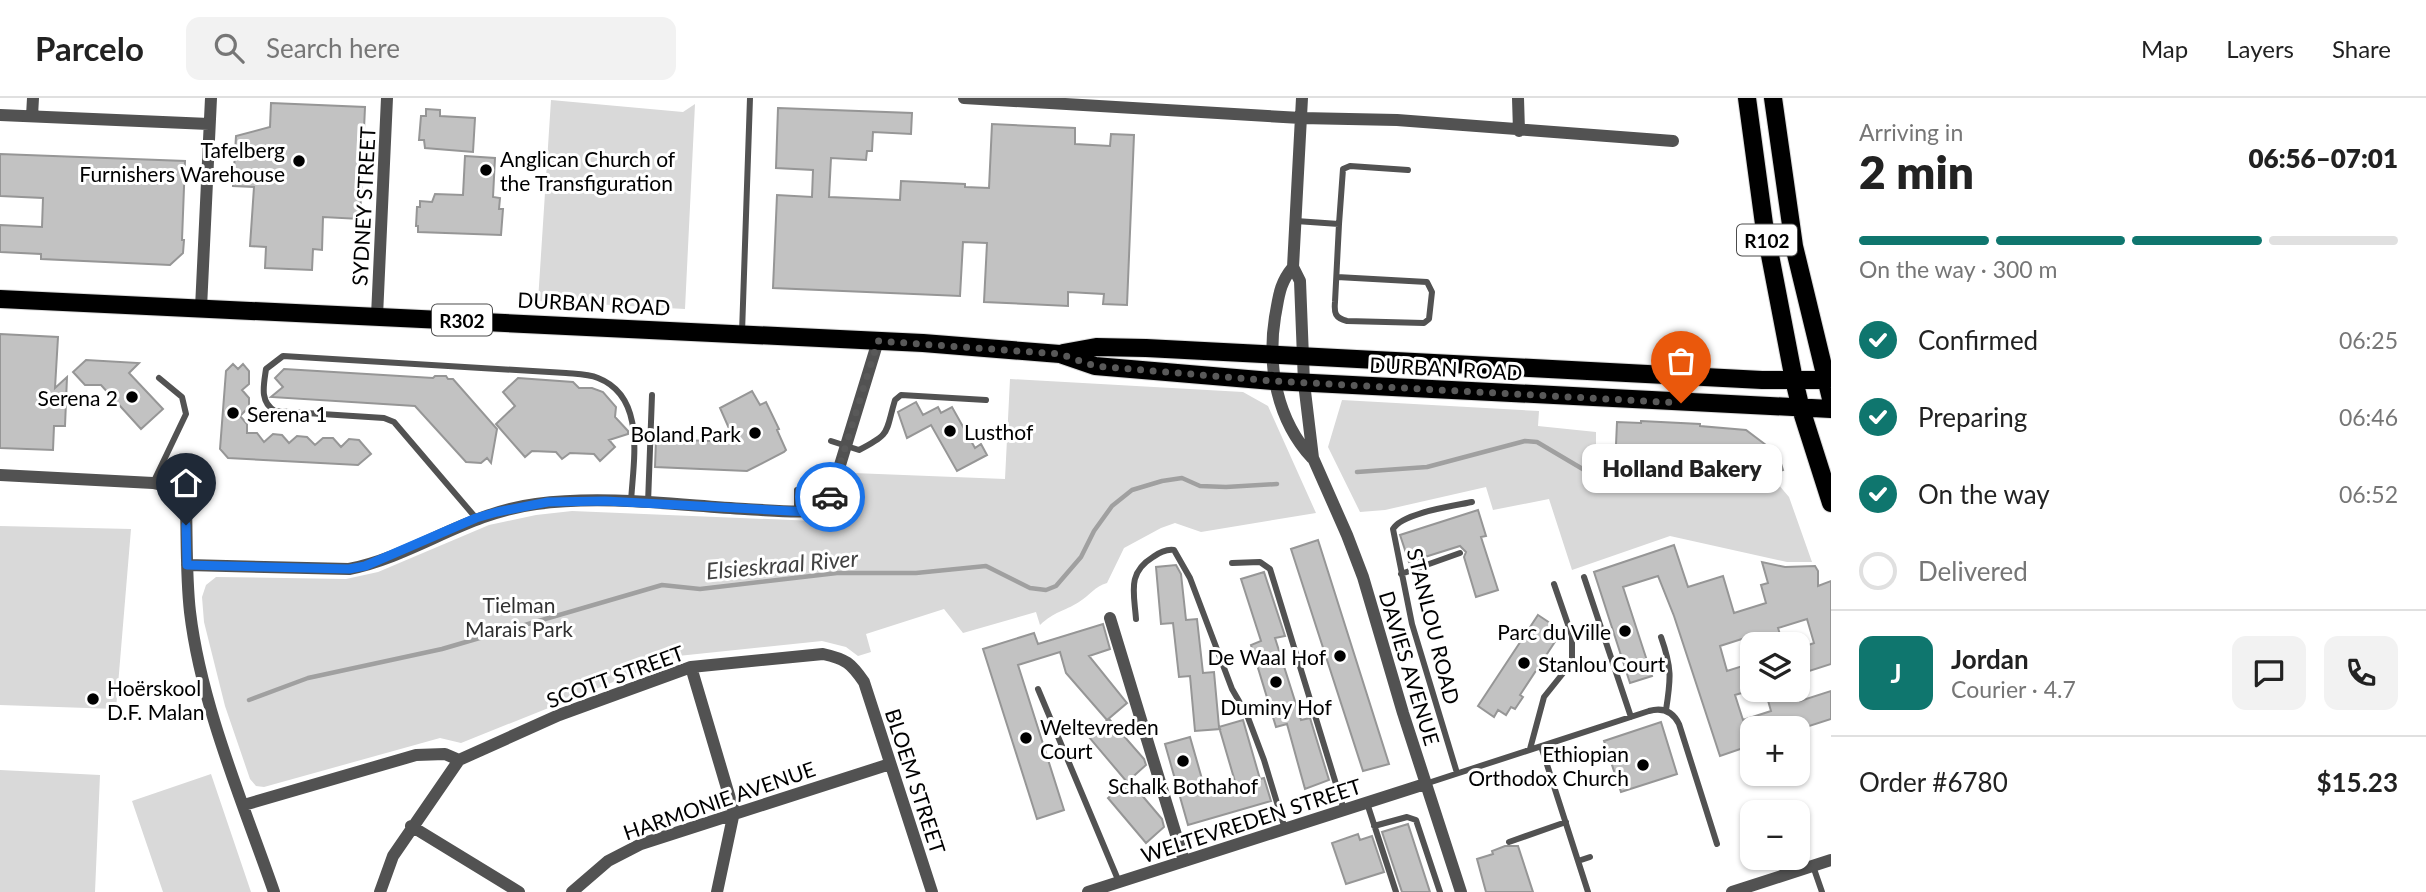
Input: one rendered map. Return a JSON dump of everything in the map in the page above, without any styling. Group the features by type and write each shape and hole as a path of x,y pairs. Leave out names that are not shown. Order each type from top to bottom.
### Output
{"main road":[{"name":"R102","path":"1747,98 1764,224 1794,380 1831,503"},
{"name":"R102","path":"1773,98 1794,246 1831,399"},
{"name":"DURBAN ROAD","path":"0,299 878,341 1060,354 1095,366 1273,381 1831,409"},
{"name":"DURBAN ROAD","path":"1060,354 1096,347 1828,380"}],"street":[{"path":"32,116 33,98"},
{"path":"201,308 211,98"},
{"name":"SYDNEY STREET","path":"377,316 387,98"},
{"path":"964,98 1109,103 1301,118 1397,120 1673,141"},
{"path":"1293,267 1301,98"},
{"path":"1518,98 1519,131"},
{"path":"0,115 209,124"},
{"name":"DAVIES AVENUE","path":"1312,458 1302,355 1300,281 1293,267 1283,280 1274,326 1273,381 1278,399 1301,446 1312,458 1363,577 1425,784 1461,892"},
{"path":"187,565 349,569 365,566 476,518 548,502 631,502 814,511 829,501 878,341"},
{"path":"0,475 153,483 175,487 182,494 186,505 190,612 198,657 210,706 274,892"},
{"path":"1110,618 1184,861"},
{"name":"SCOTT STREET","path":"380,892 393,856 411,826 459,760 559,715 691,667 823,654 841,657 853,666 864,682"},
{"path":"691,667 734,812 717,892"},
{"name":"BLOEM STREET","path":"864,682 932,892"},
{"path":"243,805 416,755 445,754 459,760"},
{"name":"HARMONIE AVENUE","path":"572,892 593,872 624,852 734,812 890,764"},
{"name":"WELTEVREDEN STREET","path":"1088,892 1425,784"},
{"path":"411,826 519,892"},
{"path":"1732,892 1831,860"}],"lane":[{"path":"742,333 750,98"},
{"path":"1337,277 1427,282 1432,292 1429,319 1424,323 1341,319 1335,313 1339,224 1343,169 1350,166 1408,170"},
{"path":"1296,221 1339,224"},
{"path":"476,518 394,422 384,418 275,411 265,400 266,369 283,356 566,373 601,379 623,398 633,422 631,502"},
{"path":"153,483 186,414 182,397 159,377"},
{"path":"648,503 652,395"},
{"path":"831,441 859,450 883,438 888,430 895,400 901,396 986,400"},
{"path":"797,490 797,512"},
{"name":"STANLOU ROAD","path":"1457,774 1419,652 1393,529 1398,522 1411,516 1472,502"},
{"path":"1136,619 1133,581 1138,570 1154,556 1169,549 1174,550 1190,578 1232,689 1247,715 1285,829"},
{"path":"1401,574 1460,553"},
{"path":"1232,563 1260,562 1270,569 1344,810"},
{"path":"1584,577 1631,717"},
{"path":"1530,749 1544,697 1572,662 1572,636 1554,584"},
{"path":"1661,637 1671,672 1666,710"},
{"path":"1038,690 1119,882"},
{"path":"1425,784 1655,709 1666,710 1674,715 1679,724 1717,844"},
{"path":"1541,746 1588,892"},
{"path":"1367,803 1396,892"},
{"path":"1374,826 1407,817 1416,820 1440,892"},
{"path":"1509,842 1566,822"},
{"path":"1578,860 1590,857"},
{"path":"1813,866 1822,892"}],"green space":[{"path":"551,100 683,112 695,104 685,309 538,301"},
{"name":"Tielman Marais Park","path":"1010,379 1243,392 1268,406 1316,513 1201,532 1175,523 1161,528 1124,548 1107,583 1040,625 1036,612 963,633 944,609 866,634 871,652 858,656 846,647 822,641 678,656 461,743 440,738 264,787 256,786 250,779 225,706 204,622 202,597 206,585 216,577 346,579 378,572 489,525 572,511 815,521 840,505 853,473 1005,479"},
{"path":"1342,400 1539,411 1538,426 1596,432 1596,455 1728,464 1778,484 1789,497 1812,562 1787,562 1670,536 1572,570 1549,499 1493,510 1486,487 1385,510 1360,512 1328,447"},
{"path":"0,526 131,529 116,709 0,705"},
{"path":"0,770 100,775 95,892 0,892"},
{"path":"211,774 251,892 163,892 132,801"}],"building":[{"name":"Tafelberg Furnishers Warehouse","path":"271,103 365,107 360,219 323,217 322,250 313,249 312,270 265,268 266,247 250,246 254,187 233,186 236,136 270,127"},
{"path":"778,108 912,113 911,134 873,132 872,151 867,151 866,160 831,158 829,197 900,200 901,181 989,188 992,124 1075,128 1075,144 1110,146 1111,134 1134,135 1127,305 1103,304 1104,294 1068,292 1068,306 984,302 987,243 963,242 960,296 773,288 777,195 812,197 813,170 776,168"},
{"path":"426,109 440,110 440,116 475,118 473,152 425,148 424,140 419,140 421,116 426,116"},
{"path":"0,154 185,161 183,253 170,265 41,259 41,254 0,252 0,225 42,227 43,198 0,196"},
{"name":"Anglican Church of the Transfiguration","path":"465,156 495,158 493,197 500,198 499,209 503,209 501,235 418,232 417,207 420,207 420,201 432,202 435,194 463,195"},
{"path":"0,334 58,337 55,388 67,377 65,426 54,426 53,450 0,448"},
{"name":"Serena 2","path":"86,360 139,363 129,373 163,409 141,429 101,385 85,385 73,372"},
{"name":"Serena 1","path":"233,364 238,369 243,364 249,371 249,384 242,390 249,398 249,407 240,416 247,424 247,433 257,433 264,442 273,434 282,435 289,443 297,436 307,437 315,445 323,438 333,438 341,447 349,439 359,440 371,454 358,465 228,458 220,449 226,371"},
{"path":"284,369 433,378 446,376 453,379 497,429 491,463 487,458 481,463 466,462 415,406 271,397 283,387 275,378"},
{"path":"518,378 573,382 579,388 592,388 603,392 616,407 615,417 628,434 609,440 615,447 600,461 594,454 570,453 562,459 556,452 532,451 525,457 496,424 515,406 503,392"},
{"path":"752,391 760,405 766,402 779,429 777,430 786,450 784,452 747,471 655,467 656,439 735,442 720,408"},
{"name":"Lusthof","path":"916,402 923,415 938,407 941,413 952,407 975,448 981,444 987,455 957,471 931,425 907,438 898,412"},
{"path":"1641,421 1746,430 1778,454 1783,470 1765,475 1727,459 1728,450 1699,448 1698,458 1625,455 1626,445 1616,445 1617,422"},
{"path":"1478,510 1486,536 1481,537 1498,590 1476,597 1464,557 1466,552 1460,546 1409,562 1400,535"},
{"name":"De Waal Hof","path":"1318,540 1389,764 1363,771 1291,549"},
{"path":"1674,545 1688,587 1723,576 1734,613 1766,603 1761,585 1768,583 1762,562 1785,567 1815,566 1818,571 1818,586 1831,581 1831,664 1810,671 1810,644 1814,643 1807,619 1778,628 1779,632 1740,632 1740,640 1720,646 1727,671 1740,667 1740,694 1735,695 1742,716 1740,749 1720,756 1674,616 1658,576 1623,587 1652,676 1630,683 1594,572"},
{"path":"1176,565 1181,574 1186,620 1197,619 1203,673 1214,672 1219,727 1243,720 1260,779 1264,778 1271,801 1188,825 1165,744 1190,737 1206,793 1236,785 1220,729 1195,731 1190,676 1179,677 1173,623 1161,624 1156,567"},
{"name":"Duminy Hof","path":"1264,572 1285,636 1275,638 1301,720 1310,718 1329,780 1305,789 1287,724 1276,727 1251,645 1261,641 1241,579"},
{"name":"Stanlou Court","path":"1538,615 1562,631 1520,695 1523,697 1515,709 1511,707 1506,715 1498,710 1494,717 1478,706"},
{"name":"Weltevreden Court","path":"1103,624 1110,649 1089,656 1127,703 1107,720 1066,673 1060,652 1018,665 1064,810 1037,819 983,649 1034,633 1038,644"},
{"path":"1831,691 1831,719 1810,726 1810,716 1755,716 1771,711 1768,702 1810,702 1810,698"},
{"path":"1109,719 1144,759 1146,765 1127,782 1088,736"},
{"name":"Ethiopian Orthodox Church","path":"1661,722 1677,774 1621,792 1604,741"},
{"path":"1129,780 1162,819 1164,827 1146,843 1108,798"},
{"path":"1408,824 1430,892 1402,892 1382,832"},
{"path":"1358,834 1360,840 1372,836 1384,872 1346,884 1332,843"},
{"path":"1505,846 1518,846 1533,892 1486,892 1477,859 1493,854 1492,851"}],"waterway":[{"name":"Elsieskraal River","path":"1357,472 1427,467 1525,441 1537,442 1586,471"},
{"name":"Elsieskraal River","path":"249,700 308,678 442,649 662,585 700,589 837,573 916,573 986,566 1030,588 1046,590 1056,586 1081,557 1094,531 1112,506 1132,490 1182,478 1200,486 1277,484"}],"way so far":[{"path":"830,497 878,341 1060,354 1095,366 1273,381 1681,403"}],"place":[{"name":"Tafelberg Furnishers Warehouse","path":"299,161"},
{"name":"Anglican Church of the Transfiguration","path":"486,170"},
{"name":"Serena 2","path":"132,397"},
{"name":"Holland Bakery","path":"1681,403"},
{"name":"Serena 1","path":"233,413"},
{"name":"Lusthof","path":"950,431"},
{"name":"Boland Park","path":"755,433"},
{"name":"Parc du Ville","path":"1625,631"},
{"name":"De Waal Hof","path":"1340,656"},
{"name":"Stanlou Court","path":"1524,663"},
{"name":"Duminy Hof","path":"1276,682"},
{"name":"Hoërskool D.F. Malan","path":"93,699"},
{"name":"Weltevreden Court","path":"1026,738"},
{"name":"Schalk Bothahof","path":"1183,761"},
{"name":"Ethiopian Orthodox Church","path":"1643,765"}],"route":[{"path":"186,525 187,565 339,570 365,566 476,518 533,504 579,500 808,512 825,506 830,497"}]}
